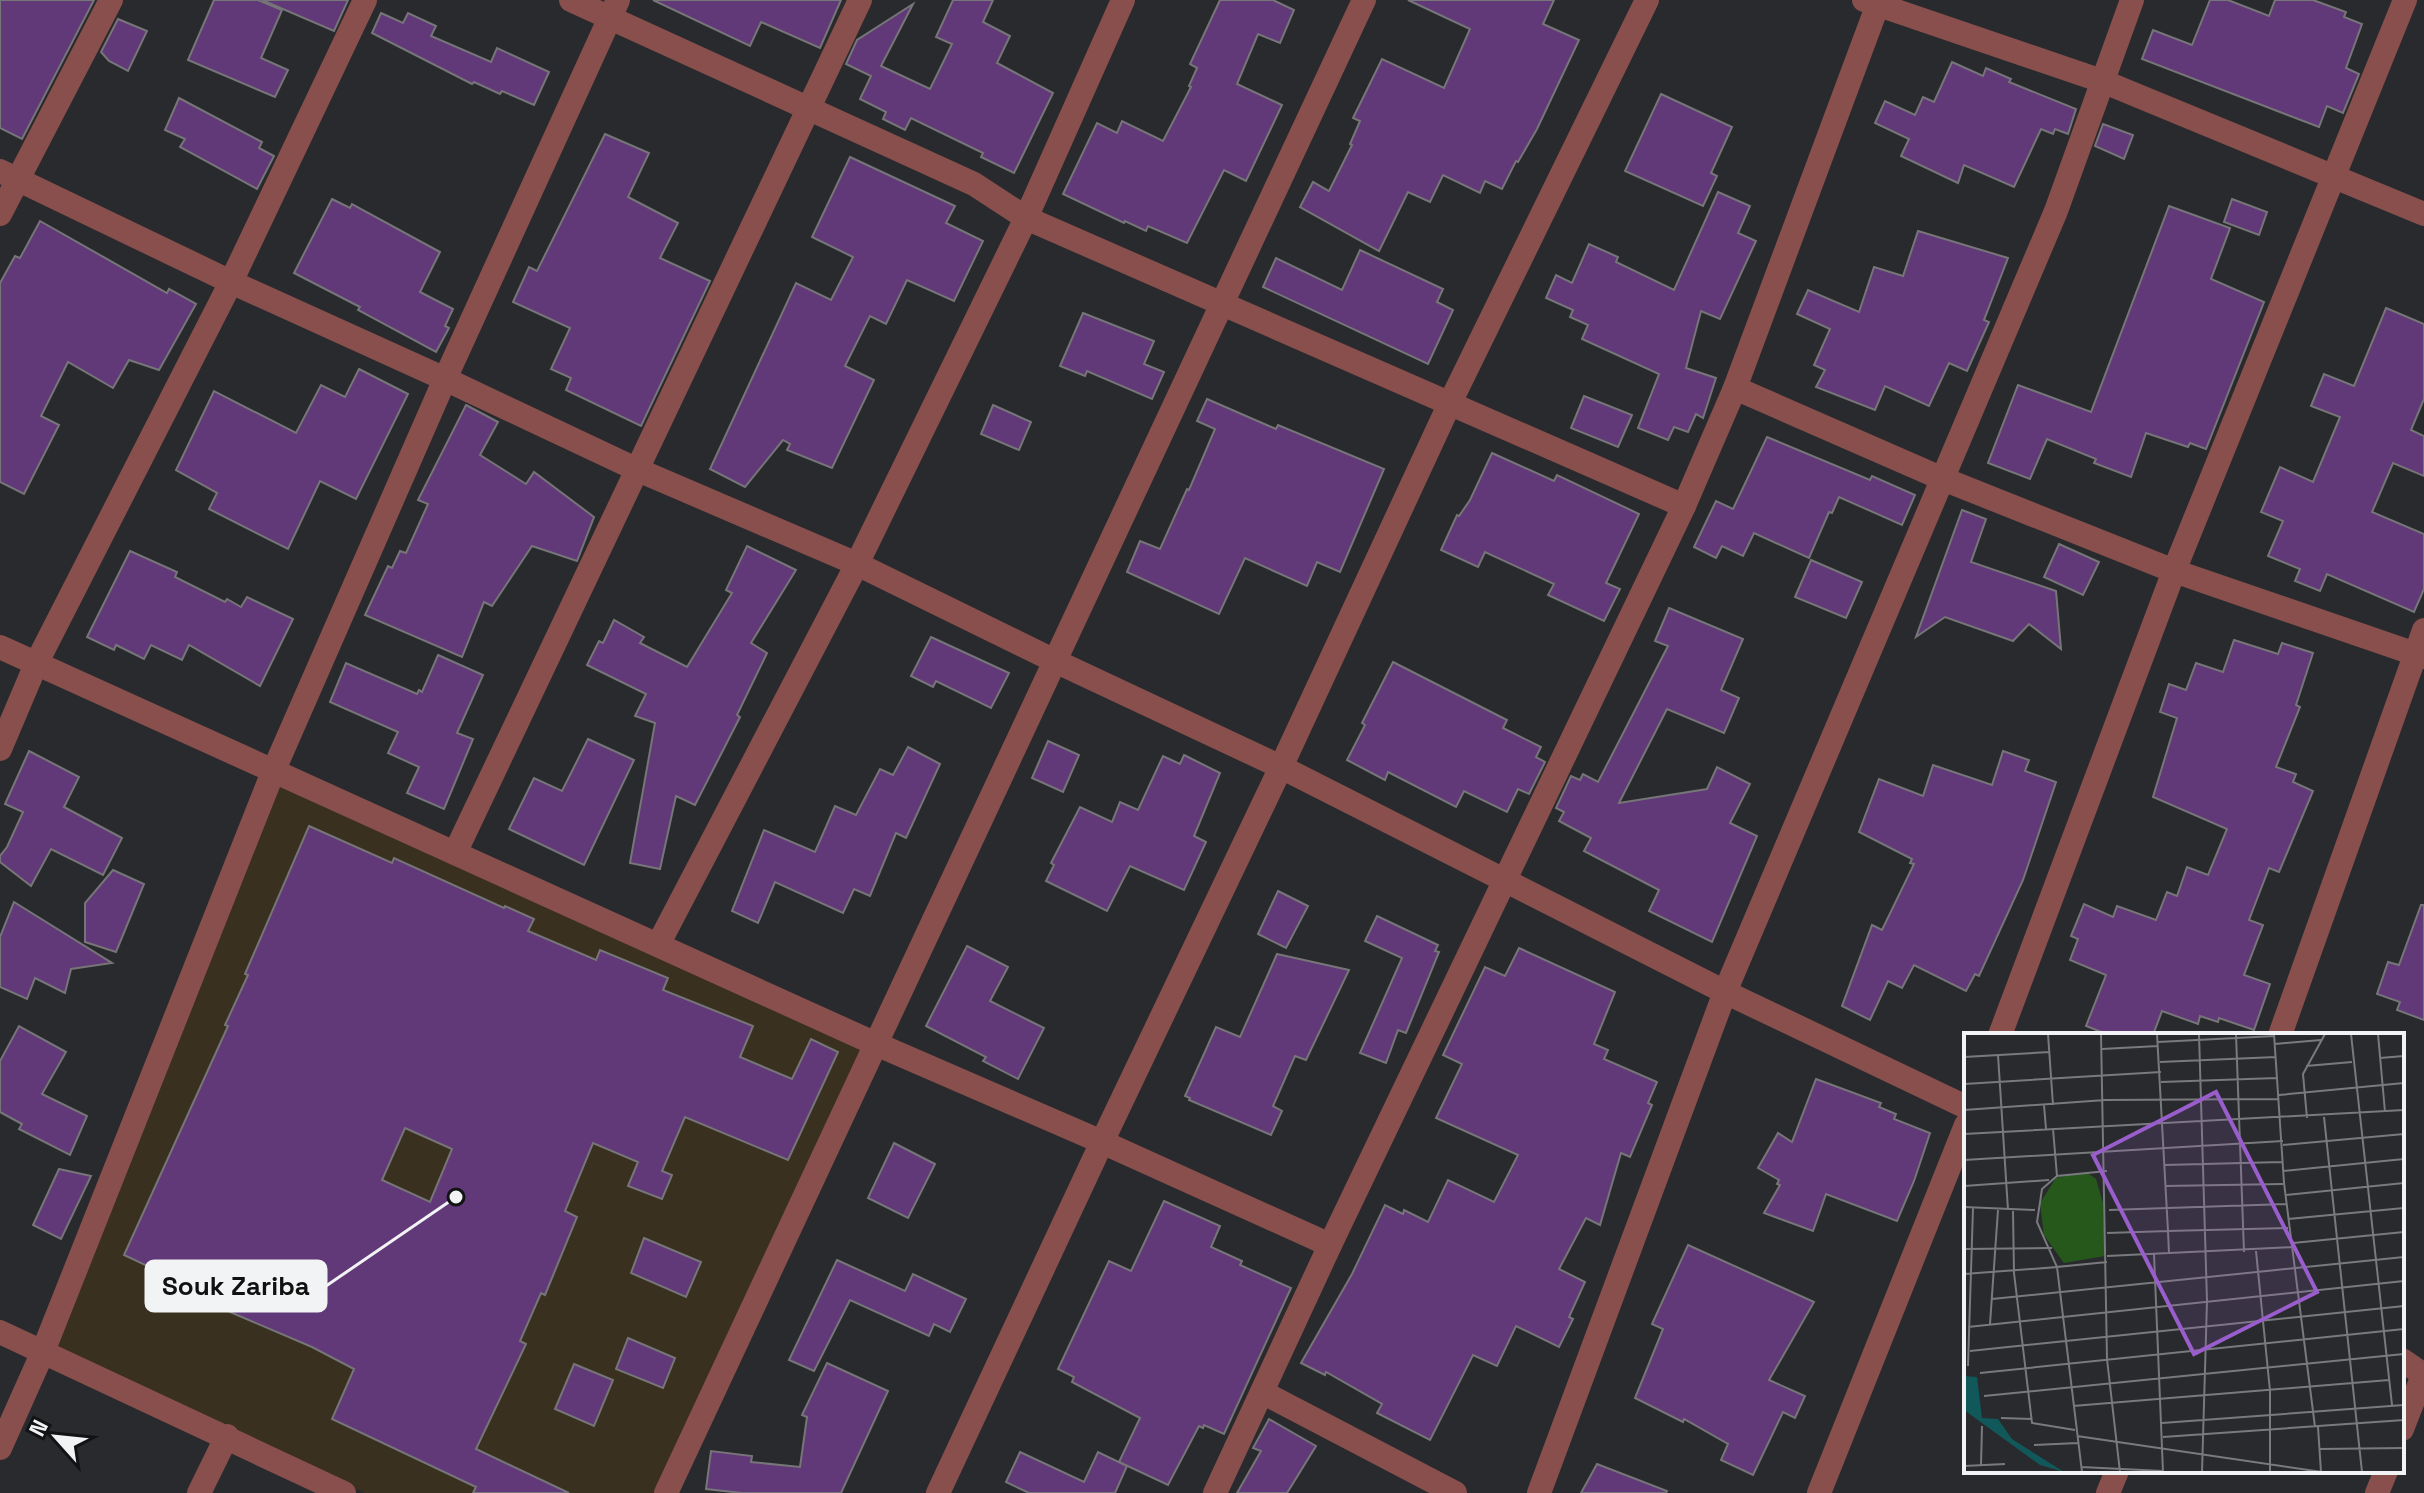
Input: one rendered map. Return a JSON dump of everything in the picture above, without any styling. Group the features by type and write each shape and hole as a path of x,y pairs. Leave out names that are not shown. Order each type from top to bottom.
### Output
{"street":[{"path":"0,214 9,176 111,0"},
{"path":"0,749 36,664 231,282 365,0"},
{"path":"571,0 614,9 809,109 974,184 1026,218 1684,506"},
{"path":"455,853 860,0"},
{"path":"659,943 857,564 1026,218 1123,0"},
{"path":"666,1493 1364,0"},
{"path":"938,1493 1449,405 1647,0"},
{"path":"1539,1493 1725,992 2056,211 2132,0"},
{"path":"2001,1033 2174,571 2405,0"},
{"path":"1215,1493 1330,1245 1684,506 1735,388 1871,2 2102,81 2424,214"},
{"path":"0,1448 42,1354 273,772 445,379 614,9"},
{"path":"9,176 638,470 857,564 1281,767 1725,992 1964,1106"},
{"path":"1735,388 1943,479 2174,571 2419,655"},
{"path":"2281,1033 2419,655 2424,630"},
{"path":"0,647 659,943 876,1044 1330,1245"},
{"path":"1819,1493 1964,1130"},
{"path":"0,1332 344,1493"},
{"path":"2404,1361 2424,1374 2404,1424"},
{"path":"1262,1392 1455,1493"},
{"path":"199,1493 227,1436"},
{"path":"2108,1493 2116,1473"},
{"path":"2377,1493 2385,1473"}],"shaded area":[{"path":"280,783 867,1047 657,1493 365,1493 55,1346"}],"building":[{"path":"0,0 94,0 22,139 0,128"},
{"path":"214,0 258,0 282,10 261,58 288,70 275,97 188,60"},
{"path":"262,0 348,0 334,31"},
{"path":"653,0 841,0 820,48 761,22 750,46"},
{"path":"953,0 993,0 983,22 1010,36 997,63 1053,93 1014,173 981,157 983,153 911,118 905,130 883,119 886,112 860,99 871,76 846,64 857,40 913,4 881,66 930,89 952,44 936,37"},
{"path":"1220,0 1273,0 1294,10 1280,43 1258,34 1237,84 1282,105 1246,181 1224,170 1187,243 1148,226 1146,231 1124,223 1063,194 1097,123 1117,133 1122,121 1163,141 1191,87 1197,68 1190,64"},
{"path":"1408,0 1554,0 1543,24 1579,40 1537,129 1502,189 1485,181 1480,193 1443,175 1430,202 1408,192 1379,251 1300,207 1313,182 1329,191 1352,145 1360,121 1353,118 1382,59 1444,88 1470,29"},
{"path":"2210,0 2228,0 2269,16 2275,0 2313,0 2346,12 2344,17 2362,24 2346,68 2359,74 2343,113 2327,106 2319,127 2142,59 2153,30 2192,45"},
{"path":"381,13 403,23 408,13 436,26 431,36 491,62 497,48 549,72 534,105 502,91 500,94 474,82 472,84 372,33"},
{"path":"118,19 147,31 128,71 109,61 101,52"},
{"path":"1952,62 1983,76 1986,68 2011,79 2009,82 2076,109 2068,134 2055,129 2053,134 2041,129 2014,187 1964,165 1958,183 1901,156 1909,139 1875,123 1885,101 1915,115 1923,97 1934,102"},
{"path":"1661,94 1732,127 1711,173 1717,176 1703,206 1625,171"},
{"path":"179,98 262,142 259,148 274,156 257,189 180,147 185,139 165,130"},
{"path":"2103,124 2133,135 2124,159 2095,146"},
{"path":"605,134 649,153 628,197 678,223 660,258 710,281 641,426 566,390 571,378 551,369 570,328 513,302 529,267 537,271"},
{"path":"850,157 955,206 946,223 983,241 954,301 907,280 886,324 870,316 845,366 874,380 832,468 787,450 790,444 783,440 745,487 710,469 796,283 831,300 853,257 812,237"},
{"path":"1718,192 1750,206 1738,233 1756,241 1720,319 1701,311 1686,368 1716,378 1703,418 1696,414 1688,432 1674,427 1668,440 1638,428 1659,374 1582,339 1588,325 1570,317 1573,310 1546,298 1556,275 1572,283 1589,244 1618,257 1616,262 1674,290"},
{"path":"332,199 350,208 352,204 440,252 420,292 453,309 445,326 449,328 436,352 294,273"},
{"path":"2232,199 2267,212 2259,235 2224,222"},
{"path":"2169,206 2230,228 2211,279 2264,302 2206,449 2190,443 2188,447 2146,433 2131,477 2094,463 2096,459 2047,439 2030,479 1988,463 2018,385 2091,412"},
{"path":"40,221 167,293 169,289 196,304 159,370 129,360 113,388 68,362 41,416 59,425 24,494 0,482 0,283 15,256 20,258"},
{"path":"1918,231 2008,258 1984,320 1989,322 1967,371 1949,363 1929,406 1885,386 1875,410 1816,387 1825,370 1814,365 1830,329 1797,314 1808,290 1859,312 1874,267 1903,276"},
{"path":"1360,250 1443,289 1437,302 1453,310 1428,364 1263,287 1276,258 1342,290"},
{"path":"2386,308 2424,324 2424,399 2411,430 2424,436 2424,476 2393,463 2372,512 2424,534 2424,589 2414,612 2327,574 2320,591 2295,581 2300,569 2268,556 2283,521 2261,512 2280,467 2313,482 2340,417 2311,406 2324,374 2354,386"},
{"path":"1083,313 1154,341 1144,364 1164,372 1152,399 1087,371 1085,376 1060,366"},
{"path":"359,369 408,394 356,499 320,481 288,549 209,509 217,493 176,470 214,391 296,433 321,385 345,397"},
{"path":"1584,396 1632,415 1618,447 1571,428"},
{"path":"1207,399 1276,429 1278,425 1384,469 1340,572 1317,562 1307,586 1245,558 1219,614 1127,572 1140,541 1160,549 1189,490 1215,429 1197,421"},
{"path":"466,405 498,422 480,455 526,484 534,472 594,517 577,561 532,546 492,606 484,602 462,657 365,615 388,566 392,568 400,551 406,553 428,504 418,500"},
{"path":"993,405 1031,422 1019,450 981,434"},
{"path":"1767,437 1870,480 1872,476 1915,495 1902,525 1839,497 1809,558 1754,533 1743,556 1722,546 1716,558 1694,547 1716,501 1733,509"},
{"path":"1492,453 1554,481 1557,475 1639,514 1606,583 1620,589 1604,621 1548,595 1554,584 1485,552 1478,567 1441,550"},
{"path":"1962,510 1986,519 1971,562 2056,591 2061,649 2029,624 2013,641 1945,617 1916,637"},
{"path":"2059,544 2099,562 2083,595 2044,577"},
{"path":"747,546 796,570 751,643 767,653 737,715 740,717 695,805 676,796 660,869 630,863 655,723 635,716 646,694 587,665 599,641 603,643 614,620 644,637 640,643 687,667 732,593 726,590"},
{"path":"130,551 177,572 175,577 225,602 227,599 241,607 247,597 293,619 260,686 189,645 182,660 151,645 144,659 116,645 114,650 87,637"},
{"path":"1811,560 1862,582 1846,618 1795,597"},
{"path":"1669,608 1743,639 1721,690 1739,698 1724,733 1667,709 1619,803 1707,789 1717,767 1750,784 1730,823 1757,836 1712,942 1649,911 1659,890 1584,851 1591,838 1559,821 1564,812 1556,808 1571,776 1580,780 1583,774 1598,782 1668,646 1655,641"},
{"path":"931,637 1009,673 991,708 936,681 933,687 911,676"},
{"path":"2234,640 2278,654 2282,643 2313,653 2296,705 2300,707 2276,767 2296,774 2293,782 2313,791 2279,872 2269,868 2249,920 2263,925 2244,975 2270,984 2254,1030 2219,1018 2218,1022 2200,1016 2198,1024 2162,1011 2154,1033 2104,1033 2086,1026 2106,975 2070,960 2078,939 2071,936 2084,904 2113,917 2117,906 2156,920 2167,892 2177,896 2187,867 2208,875 2227,829 2153,797 2177,718 2160,712 2169,684 2186,690 2196,663 2223,672"},
{"path":"438,655 483,675 457,733 473,739 444,809 407,793 419,767 388,753 398,732 330,702 346,663 417,694 419,690 422,692"},
{"path":"1393,662 1507,720 1503,728 1541,747 1536,757 1545,762 1529,794 1518,789 1507,812 1464,791 1456,807 1388,772 1385,780 1347,760"},
{"path":"588,739 634,760 584,865 509,829 534,778 562,791"},
{"path":"1048,741 1079,755 1063,792 1032,778"},
{"path":"908,747 940,764 906,838 896,833 870,896 854,889 843,913 775,882 758,923 732,911 764,830 815,852 835,806 856,815 880,769 893,775"},
{"path":"29,751 79,777 64,807 122,838 103,875 51,849 31,886 0,862 0,856 23,812 5,804"},
{"path":"2003,751 2029,760 2025,771 2056,782 2023,880 1979,976 1975,974 1966,991 1914,965 1902,988 1888,981 1870,1020 1842,1006 1872,925 1882,930 1914,864 1910,863 1912,859 1859,832 1879,779 1923,796 1933,765 1992,785"},
{"path":"1184,755 1220,773 1194,836 1206,842 1184,890 1130,866 1107,911 1046,881 1054,865 1051,863 1080,807 1112,822 1120,802 1138,810 1163,756 1180,764"},
{"path":"309,826 392,863 394,858 534,919 528,931 596,960 600,950 668,978 663,990 753,1026 740,1057 792,1079 811,1039 838,1052 788,1160 685,1117 662,1171 672,1175 662,1199 628,1186 638,1162 593,1143 565,1211 577,1217 545,1295 541,1293 520,1341 526,1344 476,1449 569,1493 473,1493 476,1487 332,1419 354,1369 312,1347 202,1300 205,1293 124,1255 228,1026 225,1025 248,975 245,974","holes":["405,1128 452,1149 430,1202 382,1180"]},
{"path":"113,870 144,884 116,952 85,942 85,903"},
{"path":"1278,891 1308,906 1286,948 1258,934"},
{"path":"14,902 112,963 71,969 65,993 35,978 27,999 0,987 0,937"},
{"path":"2421,905 2424,905 2424,1020 2397,1010 2400,1002 2377,994 2388,962 2399,965"},
{"path":"1377,916 1438,945 1435,951 1439,952 1406,1033 1398,1030 1386,1063 1360,1053 1402,958 1365,941"},
{"path":"967,946 1008,967 990,1001 1044,1028 1018,1079 983,1061 986,1057 926,1026"},
{"path":"1519,948 1615,992 1594,1044 1608,1050 1604,1059 1657,1082 1648,1103 1652,1105 1630,1157 1621,1153 1600,1225 1586,1218 1559,1269 1585,1282 1569,1317 1573,1319 1559,1347 1516,1326 1497,1366 1473,1355 1430,1440 1377,1413 1382,1404 1326,1372 1325,1375 1301,1363 1352,1274 1385,1205 1428,1222 1448,1180 1494,1202 1518,1155 1436,1118 1462,1064 1443,1055 1485,967 1505,976"},
{"path":"1277,954 1349,970 1306,1060 1295,1056 1273,1106 1282,1111 1271,1135 1185,1096 1216,1027 1240,1037"},
{"path":"19,1026 66,1052 42,1094 87,1116 70,1155 19,1129 22,1124 0,1112 0,1061"},
{"path":"1816,1079 1881,1103 1879,1107 1896,1114 1894,1119 1930,1133 1897,1221 1826,1194 1813,1231 1764,1213 1780,1185 1777,1184 1779,1180 1758,1168 1778,1133 1792,1142"},
{"path":"894,1143 935,1164 908,1218 868,1198"},
{"path":"59,1169 91,1176 61,1239 33,1225"},
{"path":"1164,1201 1220,1226 1211,1247 1242,1261 1240,1265 1291,1288 1224,1434 1204,1425 1203,1428 1199,1426 1168,1485 1119,1462 1140,1418 1072,1382 1074,1377 1058,1369 1109,1261 1131,1271"},
{"path":"644,1238 701,1262 686,1297 631,1273"},
{"path":"1688,1245 1814,1302 1769,1380 1805,1396 1795,1418 1783,1412 1753,1475 1721,1460 1728,1444 1684,1419 1683,1422 1635,1398 1663,1329 1652,1324"},
{"path":"837,1260 905,1291 913,1274 966,1299 950,1332 934,1324 929,1336 850,1300 814,1371 789,1360"},
{"path":"628,1338 675,1358 663,1388 616,1369"},
{"path":"827,1363 888,1391 841,1493 742,1493 706,1489 711,1451 752,1456 751,1462 800,1467 807,1417 802,1415"},
{"path":"574,1364 613,1380 594,1426 555,1409"},
{"path":"1269,1419 1316,1446 1287,1493 1237,1493 1261,1451 1253,1448"},
{"path":"1020,1452 1084,1482 1098,1452 1127,1466 1115,1493 1029,1493 1006,1482"},
{"path":"1597,1464 1667,1491 1581,1493"}],"place":[{"name":"Souk Zariba","path":"456,1197"}]}
